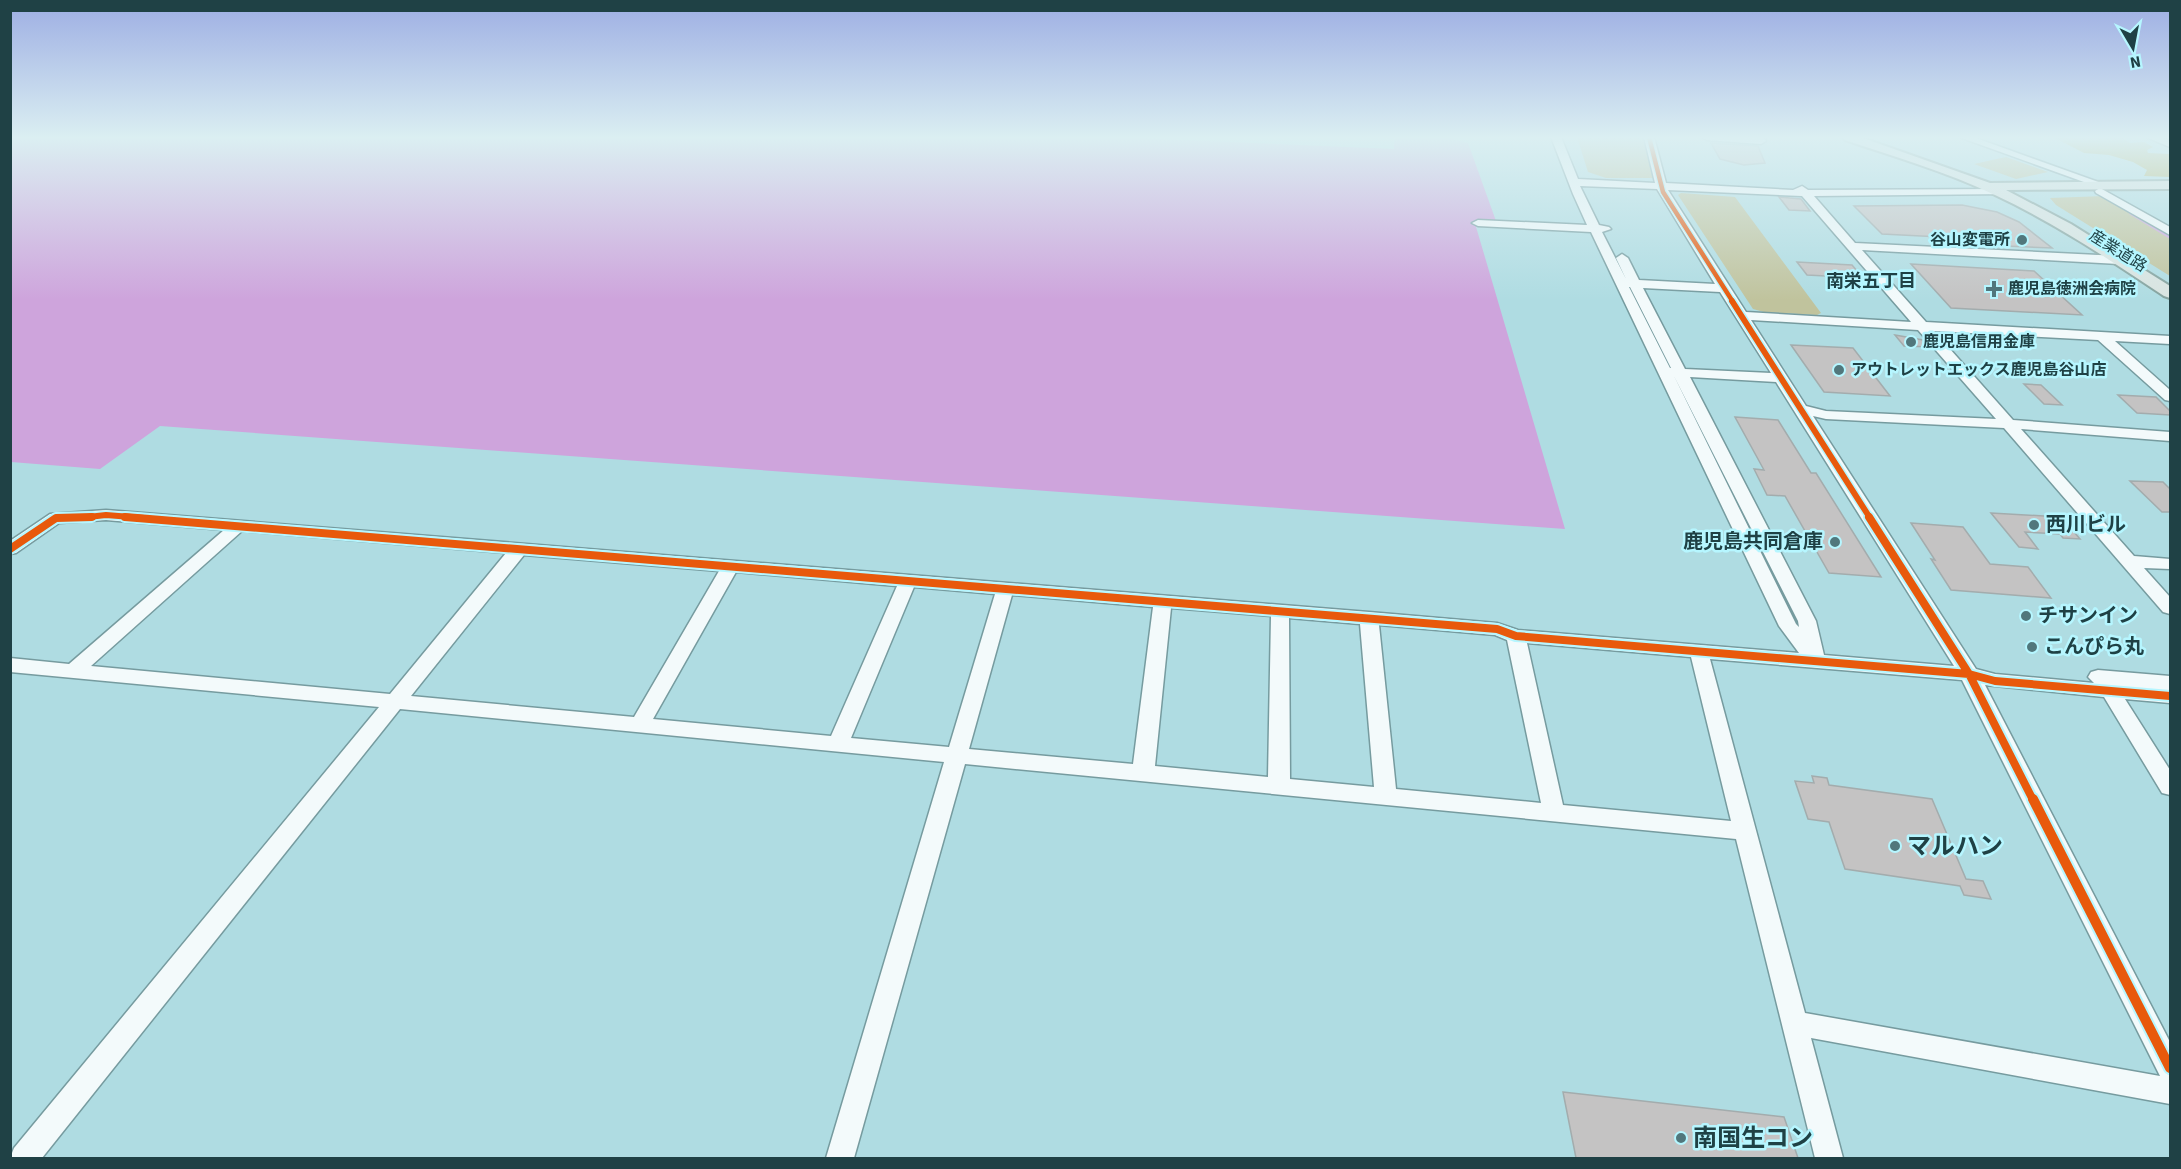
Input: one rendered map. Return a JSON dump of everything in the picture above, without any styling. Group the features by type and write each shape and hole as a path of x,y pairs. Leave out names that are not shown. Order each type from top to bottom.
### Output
{"main road":[{"name":"産業道路","path":"2006,192 2170,292"},
{"name":"産業道路","path":"2008,192 2059,215 2170,284"}],"street":[{"path":"1584,192 1672,372 1788,626 1816,662"},
{"path":"1665,192 1780,378 1969,674 2170,1068"},
{"path":"1804,192 2170,608"},
{"path":"2105,192 2169,229"},
{"path":"1478,223 1601,229"},
{"path":"1853,246 2119,260"},
{"path":"1629,283 1724,288"},
{"path":"1742,316 2170,340"},
{"path":"2103,337 2170,397"},
{"path":"1672,372 1780,378"},
{"path":"1800,409 1826,415 2170,427"},
{"path":"2007,420 2170,436"},
{"path":"10,549 56,518 71,519 89,526 232,532 1280,617 1370,625 1500,642 1516,636 1969,674 1995,681 2170,696"},
{"path":"73,671 232,532"},
{"path":"24,1158 514,555"},
{"path":"2129,561 2170,564"},
{"path":"639,726 727,572"},
{"path":"838,745 905,587"},
{"path":"840,1158 1003,595"},
{"path":"1143,774 1162,608"},
{"path":"1279,787 1280,617"},
{"path":"1370,625 1386,797"},
{"path":"1516,636 1554,813"},
{"path":"1699,652 1829,1158"},
{"path":"10,665 1744,831"},
{"path":"1969,674 1986,668 2170,683"},
{"path":"2110,691 2170,787"},
{"path":"1794,1023 2170,1091"}],"green space":[{"path":"1681,193 1735,197 1821,313 1817,315 1764,312 1753,309 1678,195"},
{"path":"2105,196 2170,234 2170,276 2056,205 2050,198"}],"shaded area":[{"path":"10,192 1485,192 1496,221 1474,220 1565,529 160,426 100,469 11,462"}],"building":[{"path":"1779,197 1801,199 1810,211 1789,210"},
{"path":"1962,205 1997,212 2019,222 2052,248 2006,246 2000,240 1882,234 1854,206"},
{"path":"1797,262 1852,265 1863,278 1807,275"},
{"name":"鹿児島徳洲会病院","path":"1911,264 2034,271 2082,315 1951,308"},
{"name":"鹿児島信用金庫","path":"1895,335 1923,340 1930,347 1904,346"},
{"name":"アウトレットエックス鹿児島谷山店","path":"1791,345 1853,348 1890,396 1824,392"},
{"path":"2024,384 2041,385 2062,405 2044,404"},
{"path":"2118,395 2156,397 2170,411 2170,415 2137,413"},
{"path":"1735,417 1778,420 1811,473 1816,473 1881,577 1829,573 1785,496 1767,495 1754,469 1764,470"},
{"path":"2130,481 2163,482 2170,489 2170,512 2162,512"},
{"name":"西川ビル","path":"1991,513 2061,517 2080,539 2063,538 2060,534 2025,532 2038,549 2019,547"},
{"path":"1911,523 1963,527 1990,564 2028,567 2051,598 1951,590"},
{"name":"マルハン","path":"1812,776 1827,778 1829,785 1932,799 1966,879 1983,881 1991,899 1964,895 1960,886 1845,869 1829,822 1808,819 1795,781 1814,783"},
{"name":"南国生コン","path":"1563,1092 1784,1117 1798,1158 1576,1158"}],"waterway":[{"path":"2132,212 2170,236"}],"cycle path":[{"path":"1663,192 1969,674 2170,1068"},
{"path":"10,549 56,518 71,519 106,515 1497,629 1516,636 1969,674 1995,681 2170,696"}],"place":[{"name":"谷山変電所","path":"2022,240"},
{"name":"鹿児島徳洲会病院","path":"1994,289"},
{"name":"鹿児島信用金庫","path":"1911,342"},
{"name":"アウトレットエックス鹿児島谷山店","path":"1839,370"},
{"name":"西川ビル","path":"2034,525"},
{"name":"鹿児島共同倉庫","path":"1835,542"},
{"name":"チサンイン","path":"2026,616"},
{"name":"こんぴら丸","path":"2032,647"},
{"name":"マルハン","path":"1895,846"},
{"name":"南国生コン","path":"1681,1138"}],"district":[{"name":"南栄五丁目","path":"1871,281"}]}
